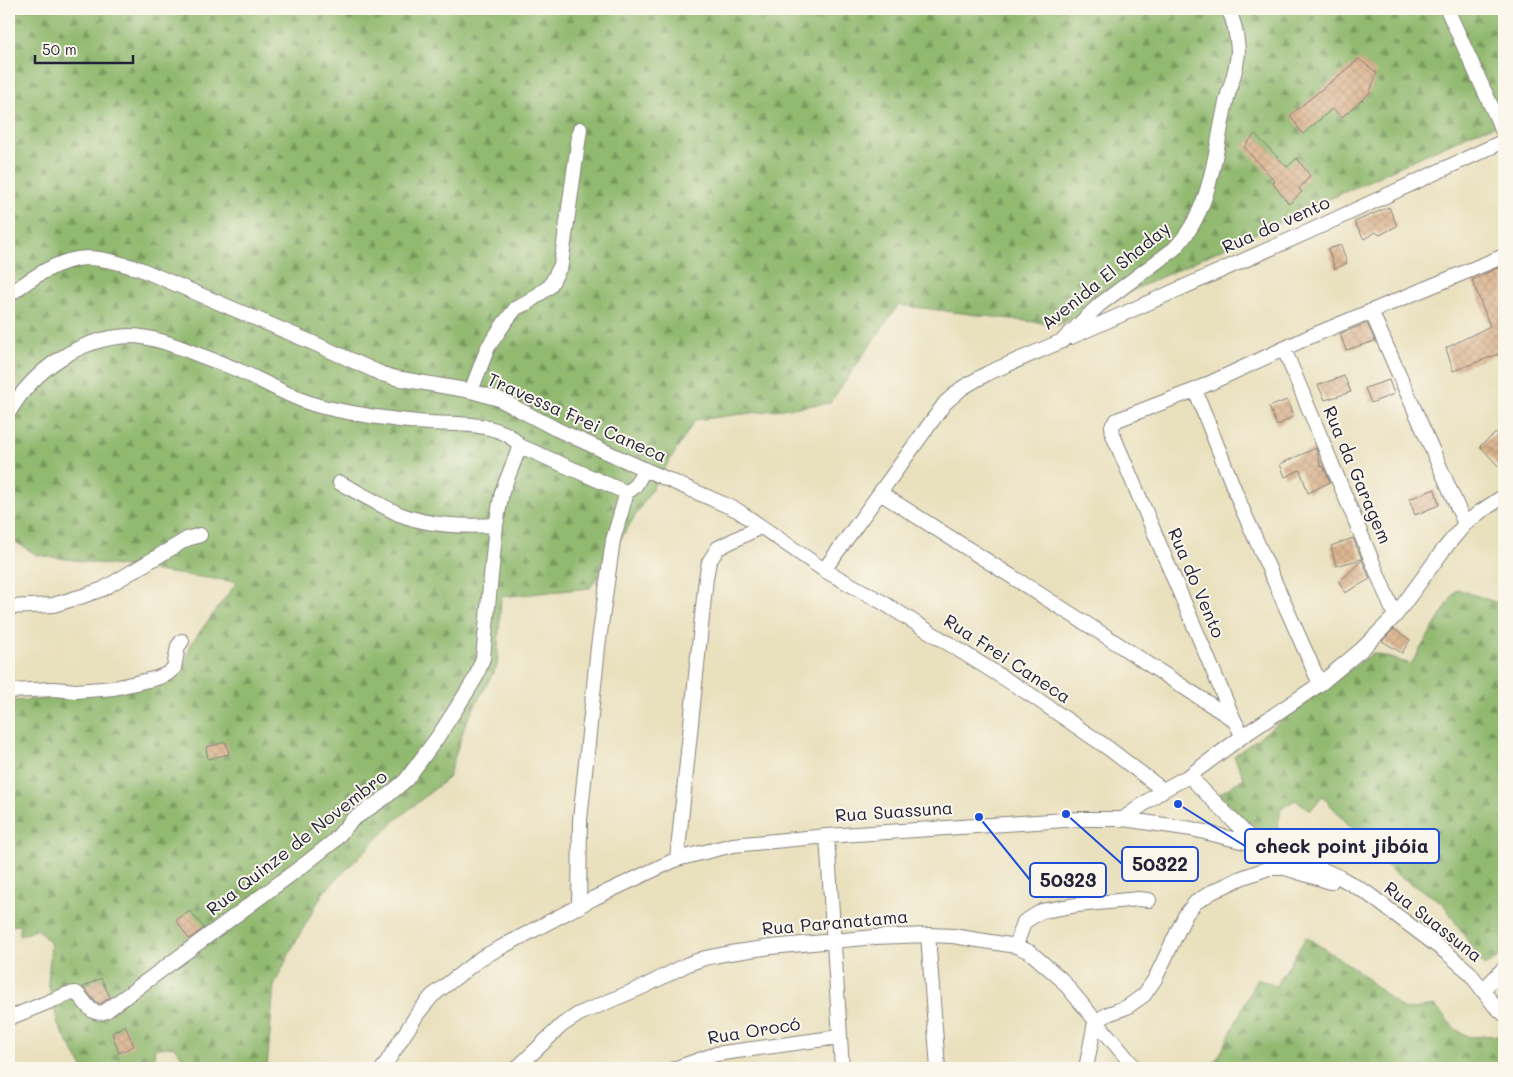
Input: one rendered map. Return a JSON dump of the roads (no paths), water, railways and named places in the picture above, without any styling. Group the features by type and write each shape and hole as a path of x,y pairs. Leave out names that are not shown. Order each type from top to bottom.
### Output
{"street":[{"name":"Avenida El Shaday","path":"824,570 945,403 962,388 988,373 1062,341 1099,305 1174,249 1184,238 1206,193 1237,64 1238,49 1228,9"},
{"path":"1447,9 1504,134"},
{"path":"471,391 488,347 505,322 516,308 550,286 561,265 580,129"},
{"name":"Rua do vento","path":"1062,341 1310,231 1504,141"},
{"path":"1320,684 1242,506 1195,390 1284,348 1504,256"},
{"name":"Travessa Frei Caneca","path":"9,295 58,265 86,258 110,261 140,269 243,312 382,374 471,391 499,399 556,428 737,510 824,570"},
{"path":"1370,311 1465,524"},
{"path":"9,412 28,387 71,351 95,341 131,336 172,344 239,370 282,392 321,406 391,419 487,428 510,435 520,446 628,492"},
{"name":"Rua da Garagem","path":"1284,348 1395,616"},
{"name":"Rua do Vento","path":"1195,390 1116,420 1112,426 1116,442 1234,720 1243,736"},
{"name":"Rua Quinze de Novembro","path":"9,1018 68,994 76,993 94,1013 106,1012 305,864 334,841 352,820 386,797 406,780 437,738 465,695 476,677 483,658 496,525 508,472 520,446"},
{"path":"579,907 580,820 598,647 613,540 628,492 634,487 644,469"},
{"path":"340,483 399,513 422,521 475,526 496,525"},
{"path":"880,493 1234,720"},
{"path":"1123,819 1162,790 1189,776 1243,736 1320,684 1361,650 1395,616 1444,549 1465,524 1504,496"},
{"path":"677,859 709,562 718,548 760,527"},
{"path":"9,607 53,605 103,589 187,538 200,536"},
{"name":"Rua Frei Caneca","path":"824,570 882,602 1031,694 1108,748 1162,790"},
{"path":"9,691 54,689 76,692 114,688 157,678 167,674 174,668 178,646 182,641"},
{"path":"1189,776 1257,845"},
{"name":"Rua Suassuna","path":"382,1068 418,1013 432,996 481,958 677,859 733,845 827,836 1080,819 1123,819 1192,829 1257,845 1290,856 1341,878 1367,894 1448,954 1469,972 1494,1005 1504,1014"},
{"path":"827,836 842,1068"},
{"path":"1086,1068 1095,1022 1108,1014 1127,1007 1144,995 1159,972 1186,914 1202,898 1241,878 1269,868 1286,868 1367,894"},
{"path":"1016,946 1024,922 1042,911 1077,905 1138,899 1149,900"},
{"path":"928,935 938,1068"},
{"name":"Rua Paranatama","path":"517,1068 562,1025 579,1014 644,986 688,964 730,952 771,947 875,937 928,935 953,936 1016,946 1030,952 1055,974 1135,1068"},
{"path":"1483,990 1504,968"},
{"name":"Rua Orocó","path":"676,1068 716,1054 839,1037"}],"place":[{"name":"check point jibóia","path":"1178,804"},
{"name":"50322","path":"1066,814"},
{"name":"50323","path":"979,817"}]}
